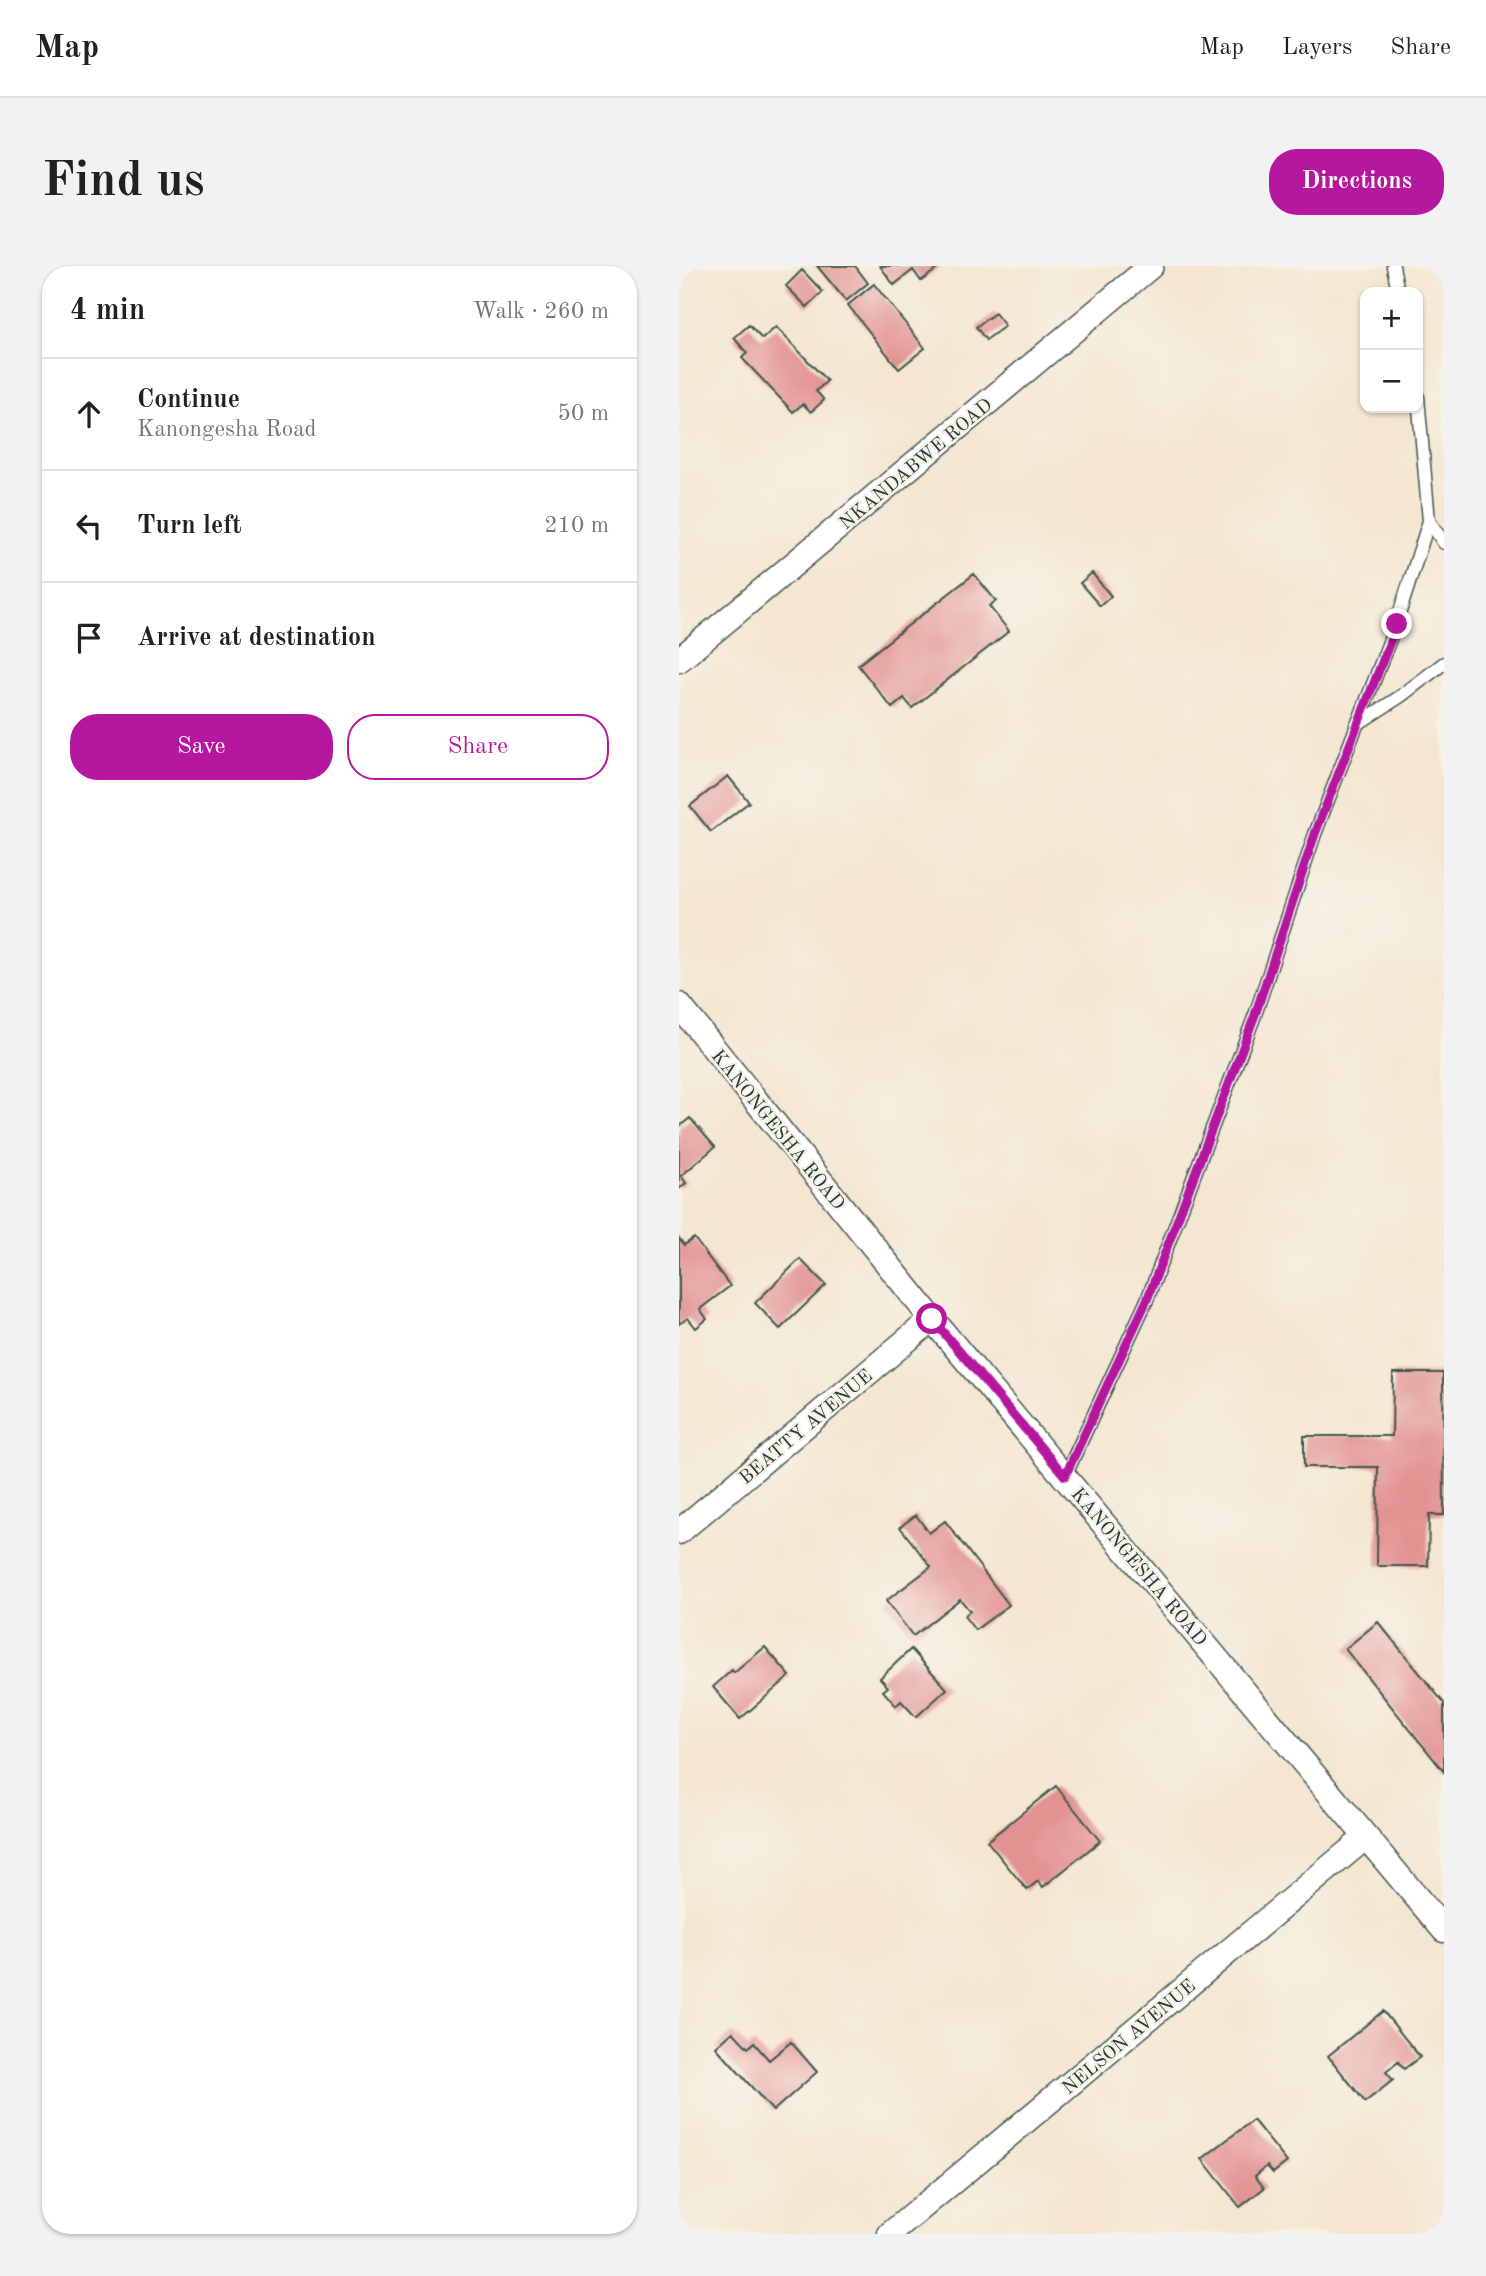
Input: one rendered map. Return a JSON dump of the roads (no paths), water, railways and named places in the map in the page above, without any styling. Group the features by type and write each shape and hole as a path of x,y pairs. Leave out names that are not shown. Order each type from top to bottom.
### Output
{"street":[{"name":"NKANDABWE ROAD","path":"679,660 1151,266"},
{"name":"KANONGESHA ROAD","path":"679,1005 932,1319 1444,1930"},
{"name":"BEATTY AVENUE","path":"679,1532 932,1319"},
{"name":"NELSON AVENUE","path":"890,2234 1366,1837"}],"lane":[{"path":"1393,266 1397,287"},
{"path":"1065,1476 1147,1300 1255,1015 1315,834 1397,624 1429,521 1419,413"},
{"path":"1429,521 1444,543"},
{"path":"1356,725 1401,696 1444,663"}]}
